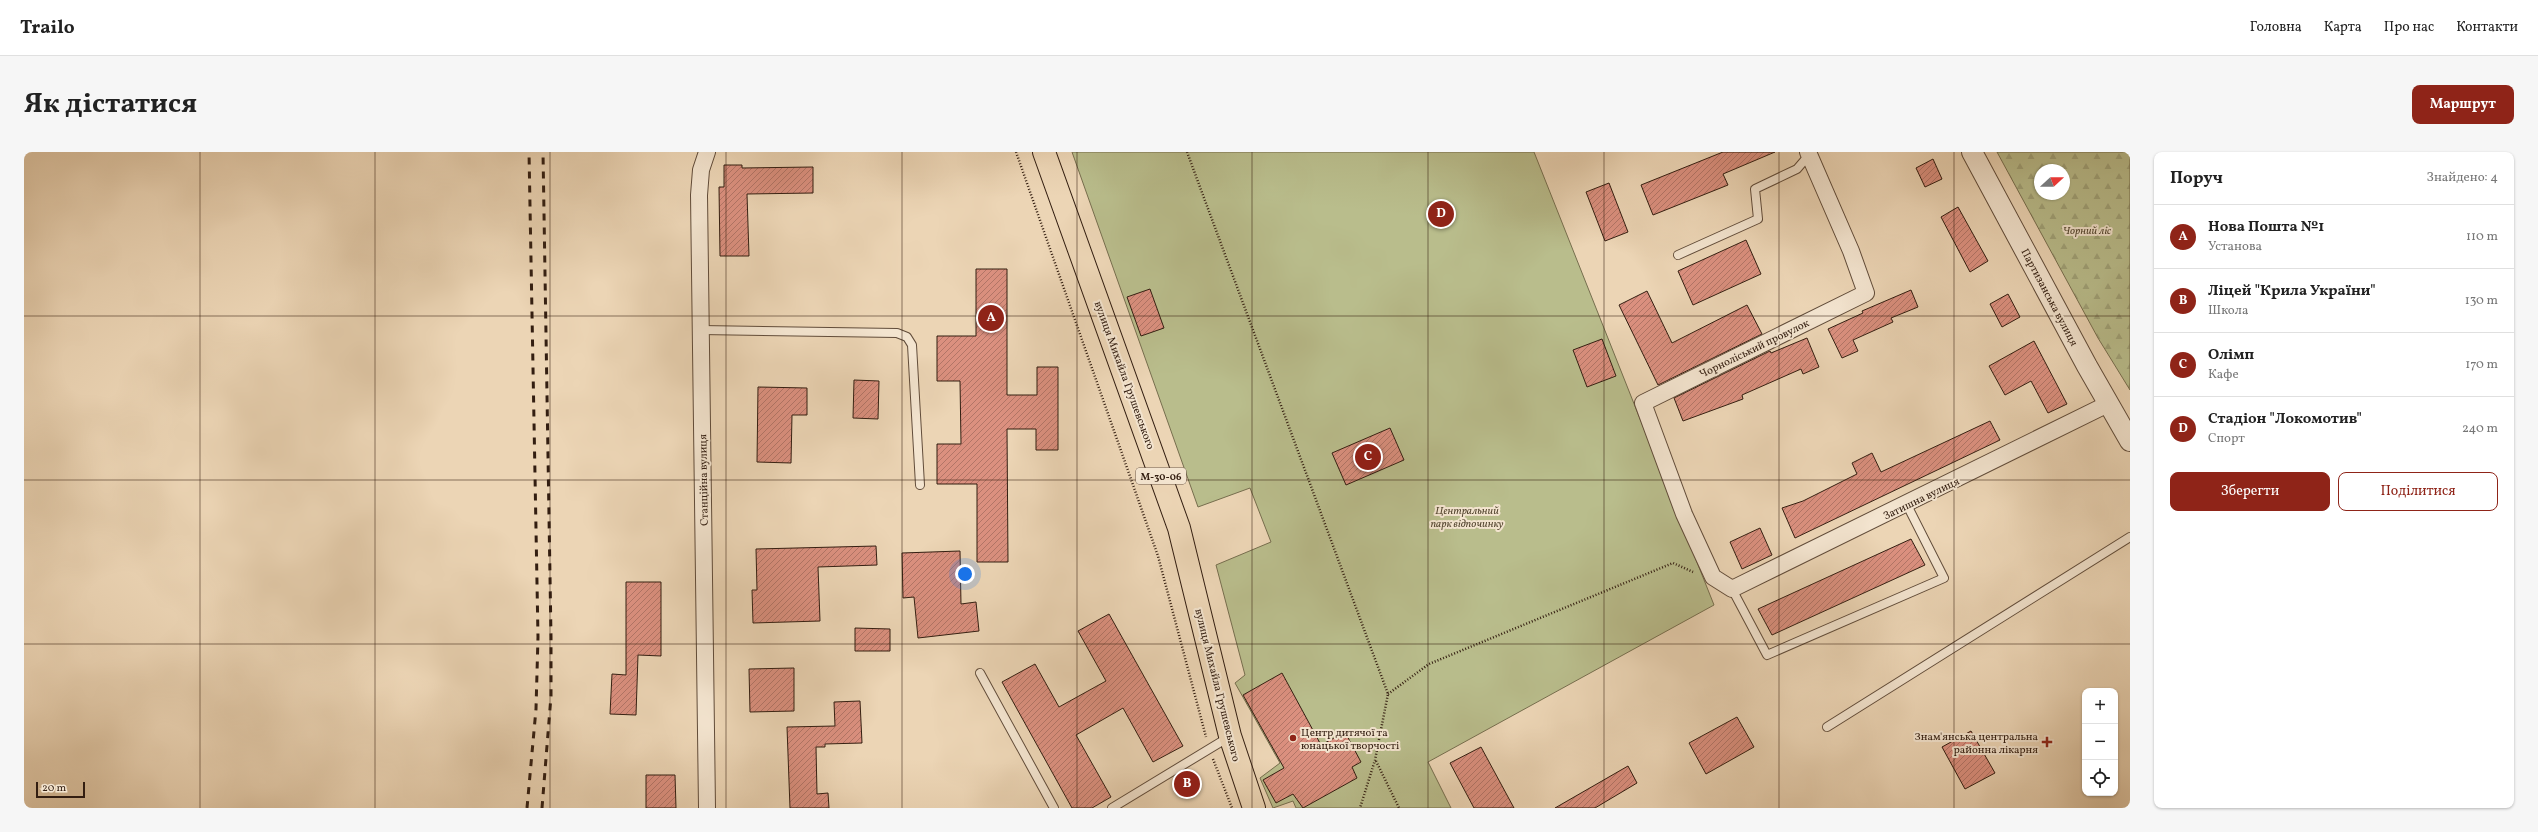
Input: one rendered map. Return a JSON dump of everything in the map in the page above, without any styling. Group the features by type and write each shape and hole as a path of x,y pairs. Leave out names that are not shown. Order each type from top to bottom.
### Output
{"main road":[{"name":"вулиця Михайла Грушевського","path":"1044,152 1179,528 1230,736 1254,808"}],"street":[{"name":"Станційна вулиця","path":"707,152 701,170 700,195 707,808"},
{"name":"Партизанська вулиця","path":"1972,152 2108,404 2130,441"},
{"name":"Чорноліський провулок","path":"1732,589 1712,577 1684,514 1643,403 1866,293 1851,251 1809,154"},
{"name":"Затишна вулиця","path":"1732,589 1907,505 2108,404"}],"lane":[{"path":"1678,255 1758,219 1755,189 1797,169 1809,154"},
{"path":"701,330 897,333 907,337 912,345 920,485"},
{"path":"1732,589 1767,655 1944,578 1907,505"},
{"path":"1827,727 2130,537"},
{"path":"980,673 1054,808"},
{"path":"1112,808 1230,736"}],"path":[{"path":"1016,152 1158,556 1209,748 1232,808"},
{"path":"1187,152 1388,694 1376,760 1360,808"},
{"path":"1388,694 1428,664 1673,563 1700,574"},
{"path":"1376,760 1399,808"}],"green space":[{"name":"Центральний парк відпочинку","path":"1072,152 1534,152 1714,605 1428,762 1451,808 1296,808 1293,801 1273,808 1260,778 1280,763 1235,683 1245,675 1216,565 1271,542 1250,488 1198,507"},
{"name":"Чорний ліс","path":"1997,152 2130,152 2130,390 2098,338"}],"building":[{"path":"1723,152 1775,152 1723,174 1728,185 1653,215 1641,185"},
{"path":"1933,159 1942,179 1925,187 1916,168"},
{"path":"724,165 742,165 742,168 813,167 813,193 747,194 749,256 720,256 719,187 724,187"},
{"path":"1609,183 1628,232 1605,241 1586,192"},
{"path":"1958,207 1988,261 1970,272 1941,217"},
{"path":"1746,240 1761,274 1693,305 1678,271"},
{"path":"976,269 1007,269 1007,395 1037,395 1037,367 1058,367 1058,450 1036,450 1036,429 1007,429 1008,562 977,562 977,484 937,484 937,444 961,444 960,381 937,381 937,336 976,336"},
{"path":"1150,289 1164,328 1141,336 1127,297"},
{"path":"1911,290 1918,307 1891,318 1893,322 1853,340 1858,351 1842,358 1828,329 1863,313 1862,311"},
{"path":"1647,291 1672,343 1747,305 1762,334 1658,385 1619,305"},
{"path":"2008,294 2020,317 2002,327 1990,304"},
{"path":"1807,338 1819,367 1803,374 1801,369 1742,395 1743,399 1683,421 1674,398 1770,351 1771,353"},
{"path":"1602,339 1616,376 1587,387 1573,350"},
{"path":"2034,341 2067,404 2048,413 2031,381 2005,395 1989,366"},
{"path":"854,380 879,381 878,419 853,418"},
{"path":"758,387 807,388 807,415 792,415 791,463 757,462"},
{"path":"1990,421 2000,440 1795,538 1782,508 1803,501 1857,474 1852,463 1872,453 1881,472"},
{"path":"1390,428 1404,460 1346,485 1332,453"},
{"path":"1760,528 1772,555 1742,569 1730,542"},
{"path":"1911,539 1925,565 1772,635 1758,609"},
{"path":"876,546 877,565 818,567 820,621 753,623 752,590 757,590 756,549"},
{"path":"960,551 961,604 976,602 979,631 918,638 914,597 903,598 902,553"},
{"path":"626,582 661,582 661,656 638,655 636,715 610,714 612,674 626,675"},
{"path":"1109,614 1183,746 1153,762 1123,708 1076,735 1111,797 1092,808 1072,808 1002,682 1035,664 1059,707 1106,681 1078,631"},
{"path":"855,628 890,629 890,651 855,651"},
{"path":"794,668 794,711 750,712 749,669"},
{"name":"Центр дитячої та юнацької творчості","path":"1282,673 1321,745 1345,732 1361,762 1352,767 1357,778 1303,808 1293,794 1276,803 1263,780 1284,768 1243,695"},
{"path":"860,701 862,743 825,744 825,747 816,747 817,794 828,793 829,808 790,808 787,727 835,726 834,702"},
{"path":"1737,717 1754,747 1706,774 1689,743"},
{"path":"1971,731 1995,773 1965,789 1942,747"},
{"path":"1481,747 1514,808 1474,808 1450,763"},
{"path":"1628,766 1637,783 1595,808 1555,808"},
{"path":"646,775 675,775 676,808 646,808"}],"railway":[{"path":"527,808 536,709 538,637 529,152"},
{"path":"542,808 551,696 543,152"}],"place":[{"name":"Стадіон \"Локомотив\"","path":"1441,214"},
{"name":"Нова Пошта №1","path":"991,318"},
{"name":"Олімп","path":"1368,457"},
{"name":"Центр дитячої та юнацької творчості","path":"1293,738"},
{"name":"Знам'янська центральна районна лікарня","path":"2047,742"},
{"name":"Ліцей \"Крила України\"","path":"1187,784"}]}
